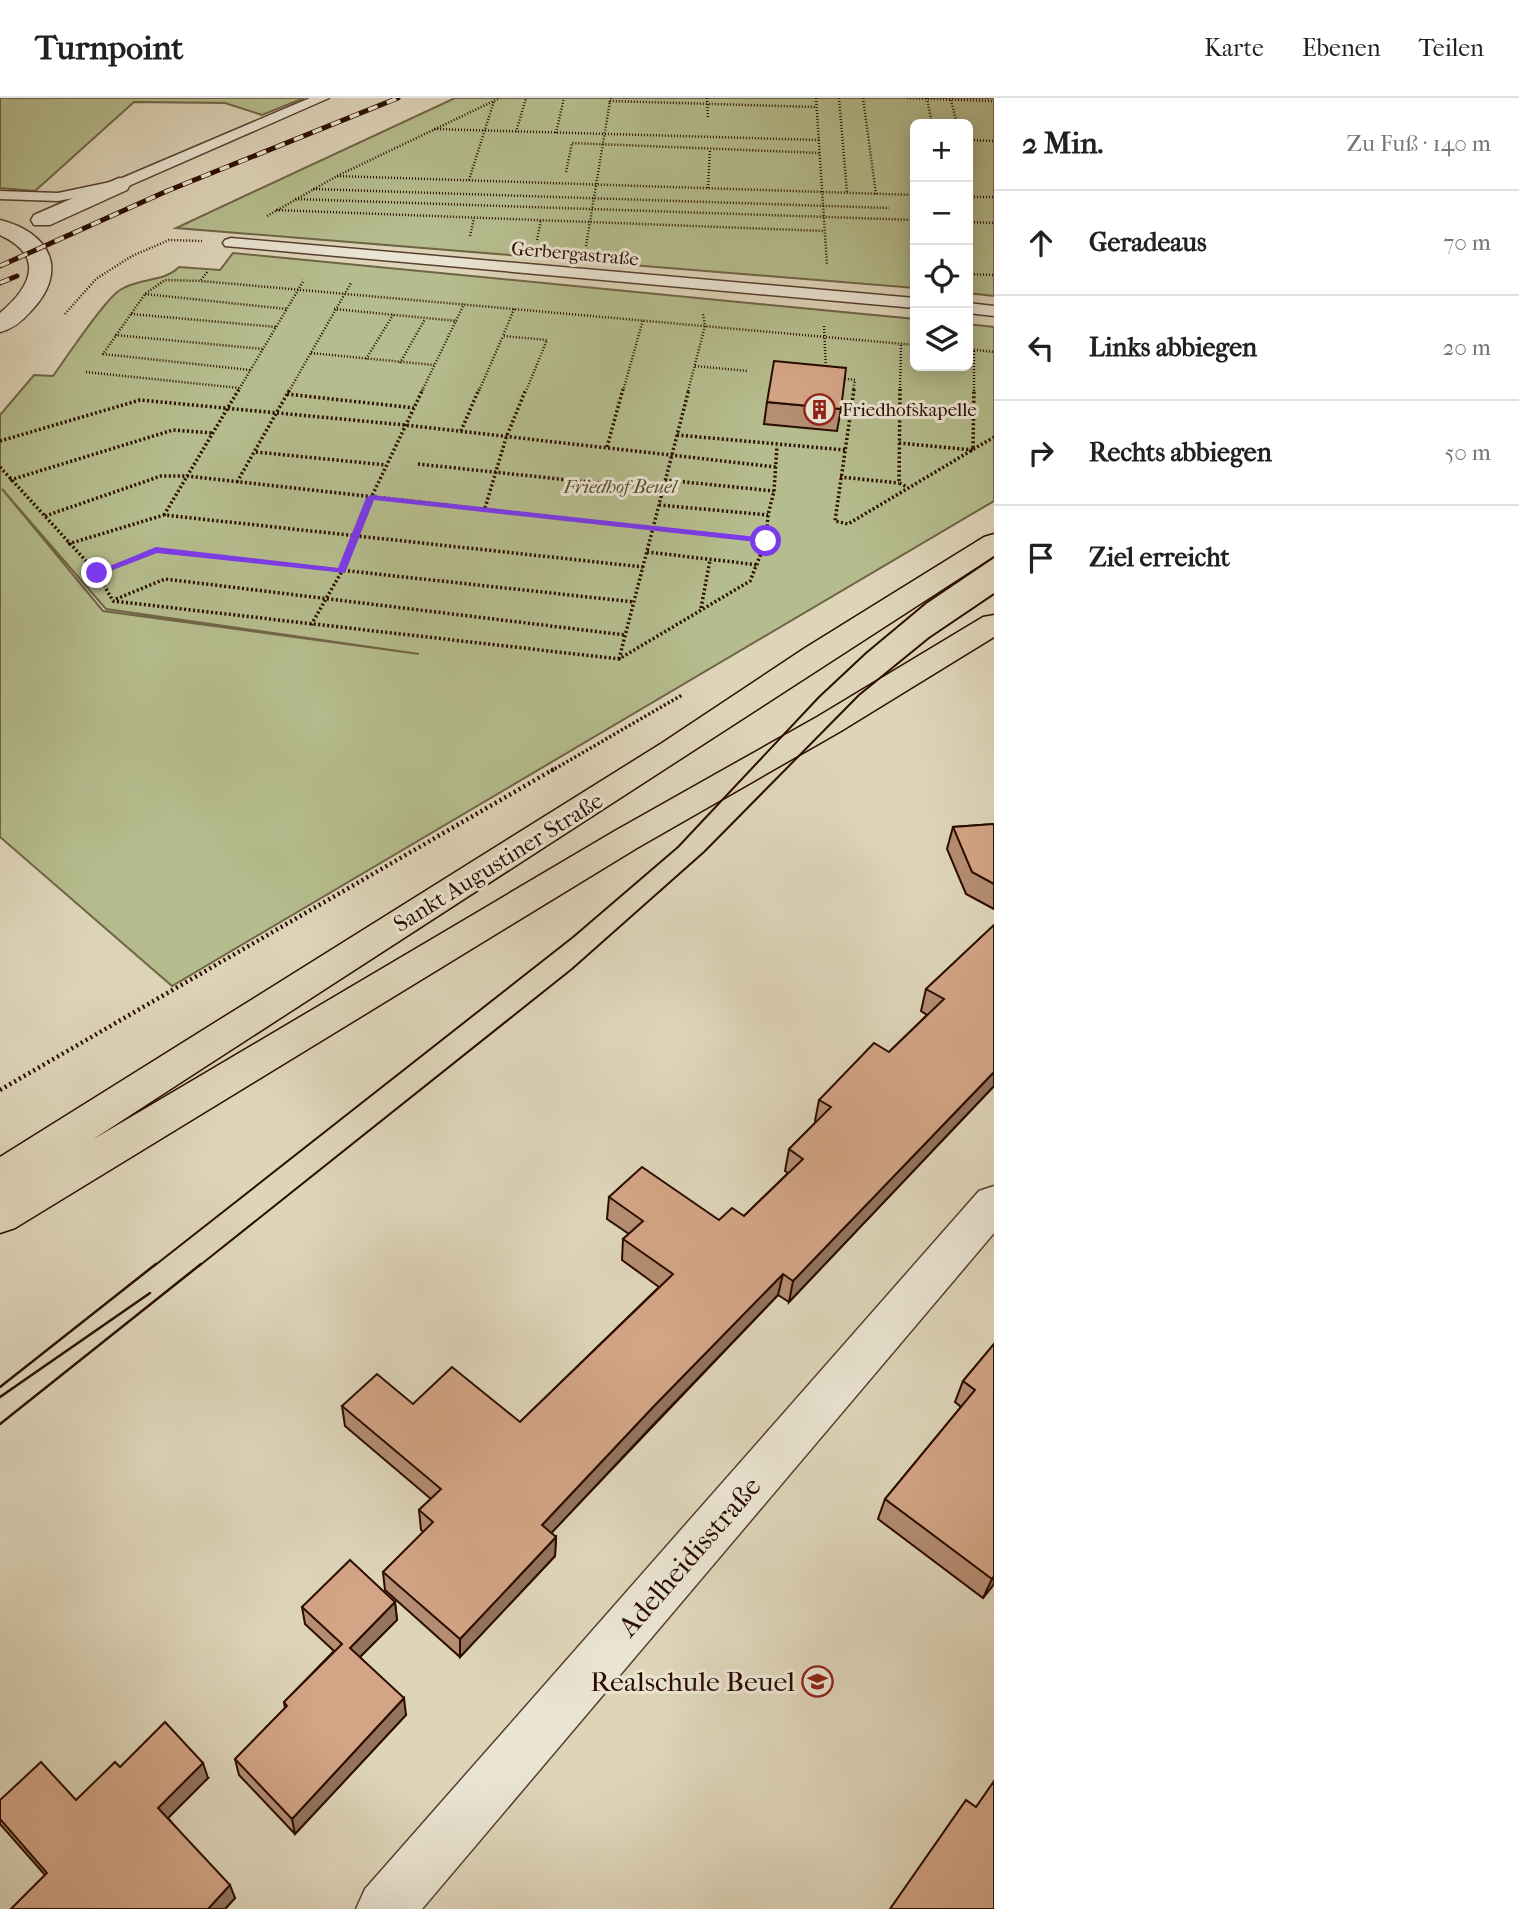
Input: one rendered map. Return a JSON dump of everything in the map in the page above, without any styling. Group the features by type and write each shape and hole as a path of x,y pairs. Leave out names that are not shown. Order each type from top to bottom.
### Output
{"main road":[{"name":"Sankt Augustiner Straße","path":"0,1178 674,750 816,655 994,543"},
{"name":"Sankt Augustiner Straße","path":"0,1216 625,839 829,724 994,624"}],"street":[{"path":"42,220 119,185"},
{"path":"0,227 33,247 40,260 41,273 30,300 0,325"},
{"name":"Adelheidisstraße","path":"385,1909 994,1203"}],"lane":[{"path":"0,195 58,197 119,185 322,98"},
{"name":"Gerbergastraße","path":"231,243 910,303"},
{"path":"973,309 994,311"}],"path":[{"path":"265,217 337,176 500,98"},
{"path":"516,132 526,98"},
{"path":"556,133 564,98"},
{"path":"667,98 667,103"},
{"path":"707,98 708,118"},
{"path":"816,98 829,278 827,295"},
{"path":"839,98 847,193"},
{"path":"863,98 876,194"},
{"path":"907,98 994,102"},
{"path":"927,98 931,119"},
{"path":"586,246 610,100 817,107"},
{"path":"951,100 956,119"},
{"path":"469,180 494,101"},
{"path":"434,130 819,140"},
{"path":"973,140 994,141"},
{"path":"566,172 572,143 820,153"},
{"path":"708,188 710,149"},
{"path":"337,176 910,195"},
{"path":"313,189 889,208"},
{"path":"973,197 994,197"},
{"path":"295,198 910,220"},
{"path":"276,210 824,231"},
{"path":"469,240 474,218"},
{"path":"537,244 541,220"},
{"path":"973,222 994,223"},
{"path":"60,319 96,279 132,256 169,240 231,243"},
{"path":"201,281 208,271"},
{"path":"973,274 994,275"},
{"path":"250,370 103,355 145,294 165,280 910,344"},
{"path":"164,515 298,290"},
{"path":"145,294 287,309"},
{"path":"237,482 344,294"},
{"path":"311,625 342,571 386,465 464,304"},
{"path":"334,309 457,321"},
{"path":"461,431 514,309"},
{"path":"131,314 275,327"},
{"path":"366,359 393,315"},
{"path":"400,363 425,318"},
{"path":"607,447 643,320"},
{"path":"619,659 705,326"},
{"path":"115,335 263,349"},
{"path":"485,508 506,438 547,340 503,336"},
{"path":"823,336 827,377"},
{"path":"898,483 901,343"},
{"path":"973,450 974,350 994,352"},
{"path":"311,353 434,365"},
{"path":"695,366 748,371"},
{"path":"86,372 239,388"},
{"path":"836,378 855,380 835,521 848,524 994,437"},
{"path":"287,394 414,408"},
{"path":"0,441 139,400 405,425 776,467"},
{"path":"10,480 173,430 212,433"},
{"path":"677,435 845,450"},
{"path":"900,443 973,450"},
{"path":"113,601 619,659 750,581 759,565 766,541 774,491 777,446"},
{"path":"256,452 386,465"},
{"path":"418,464 663,490"},
{"path":"0,467 97,573 113,601"},
{"path":"45,516 161,476 187,476 766,541"},
{"path":"840,477 898,483 908,488"},
{"path":"665,480 774,491"},
{"path":"659,505 768,516"},
{"path":"68,544 164,515 643,566"},
{"path":"97,573 156,550 634,602"},
{"path":"647,552 759,565"},
{"path":"701,609 710,560"},
{"path":"113,601 165,579 625,635"},
{"path":"0,1090 691,690"}],"green space":[{"path":"0,98 304,98 262,115 225,103 134,102 35,191 0,188"},
{"path":"455,98 994,98 994,296 973,294 973,119 910,119 910,288 176,228"},
{"name":"Friedhof Beuel","path":"233,253 910,319 910,371 973,371 973,325 994,327 994,501 172,986 0,837 0,415 34,375 53,376 96,316 120,290 135,283 166,276 179,267 220,270","holes":["2,489 106,609 419,654 103,611"]}],"building":[{"path":"774,361 846,368 841,409 767,402"},
{"path":"994,824 994,884 972,872 953,827"},
{"path":"994,925 994,1072 793,1281 783,1274 654,1406 542,1525 556,1537 460,1639 383,1572 433,1522 419,1510 441,1489 342,1406 377,1374 413,1404 452,1367 520,1422 673,1274 623,1239 643,1221 609,1197 642,1167 719,1220 732,1208 744,1216 803,1159 789,1149 831,1107 819,1100 874,1043 889,1052 944,999 926,989"},
{"path":"994,1344 992,1579 885,1499 975,1390 963,1381"},
{"path":"350,1560 395,1602 350,1648 404,1698 292,1819 235,1759 287,1706 284,1702 342,1644 302,1607"},
{"path":"165,1722 203,1763 158,1808 230,1885 208,1909 11,1909 47,1873 0,1819 0,1800 41,1762 76,1800 115,1762 120,1767"},
{"path":"994,1781 994,1909 890,1909 966,1800 976,1807"}],"tram line":[{"path":"154,1266 573,937 678,847 819,697 866,653 926,603 994,557"},
{"path":"199,1266 572,969 704,852 859,695 929,638 994,594"},
{"path":"0,1387 156,1264"},
{"path":"0,1424 201,1264"},
{"path":"0,1397 150,1293"}],"railway":[{"path":"0,266 167,191 398,98"},
{"path":"0,283 17,276"}],"place":[{"name":"Friedhofskapelle","path":"819,409"},
{"name":"Realschule Beuel","path":"818,1681"}],"route":[{"path":"97,573 156,550 342,571 371,498 485,508 766,541"}]}
